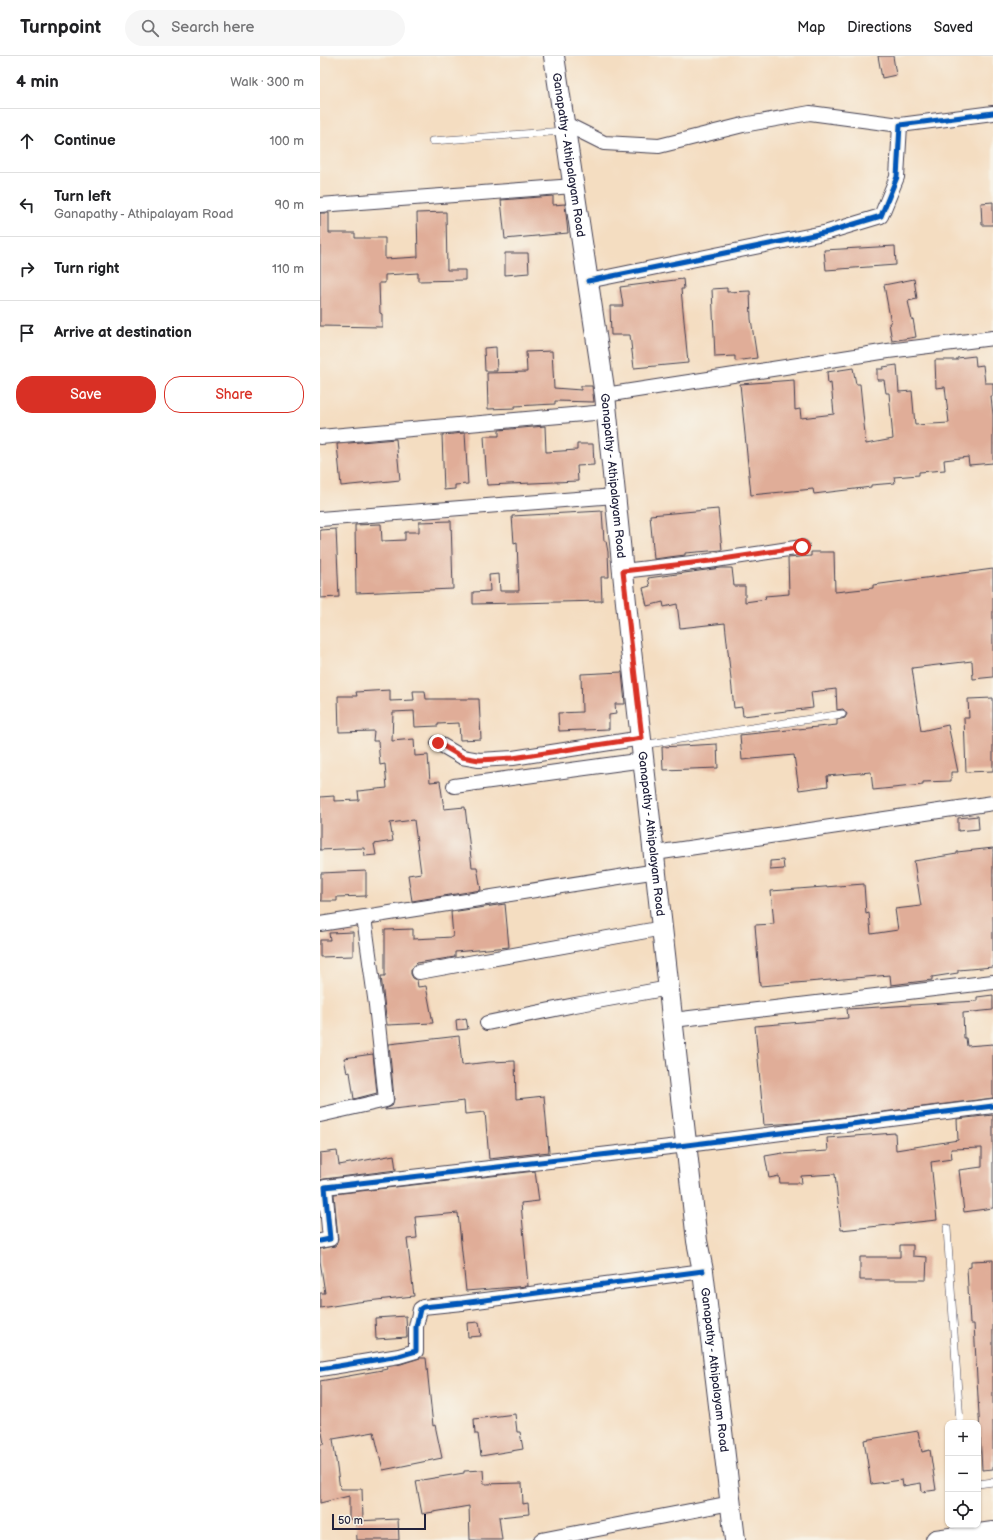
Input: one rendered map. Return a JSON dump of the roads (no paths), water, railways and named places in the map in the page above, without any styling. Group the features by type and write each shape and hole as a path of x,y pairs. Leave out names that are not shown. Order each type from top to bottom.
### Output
{"main road":[{"name":"Ganapathy - Athipalayam Road","path":"554,56 606,404 697,1241 703,1271 735,1540"},
{"path":"936,1540 974,1538 993,1532"}],"street":[{"path":"565,127 604,143 659,146 743,125 810,113 900,125 993,113"},
{"path":"588,281 828,232 881,216 897,177 900,125"},
{"path":"320,206 574,186"},
{"path":"320,437 606,404 888,351 993,338"},
{"path":"320,519 615,496"},
{"path":"623,571 710,561 802,547"},
{"path":"438,743 462,757 479,760 643,748"},
{"path":"454,786 643,748"},
{"path":"320,924 364,918 656,862 993,803"},
{"path":"320,1115 386,1100 376,1005 364,918"},
{"path":"419,972 663,928"},
{"path":"673,1020 993,982"},
{"path":"487,1023 669,988"},
{"path":"320,1241 330,1240 325,1188 687,1145 993,1106"},
{"path":"320,1369 399,1356 416,1351 418,1339 416,1327 420,1309 423,1307 462,1304 703,1271"},
{"path":"541,1540 731,1503"}],"lane":[{"path":"432,141 565,127"},
{"path":"643,748 842,714"},
{"path":"947,1228 960,1420"},
{"path":"981,1484 993,1482"}]}
